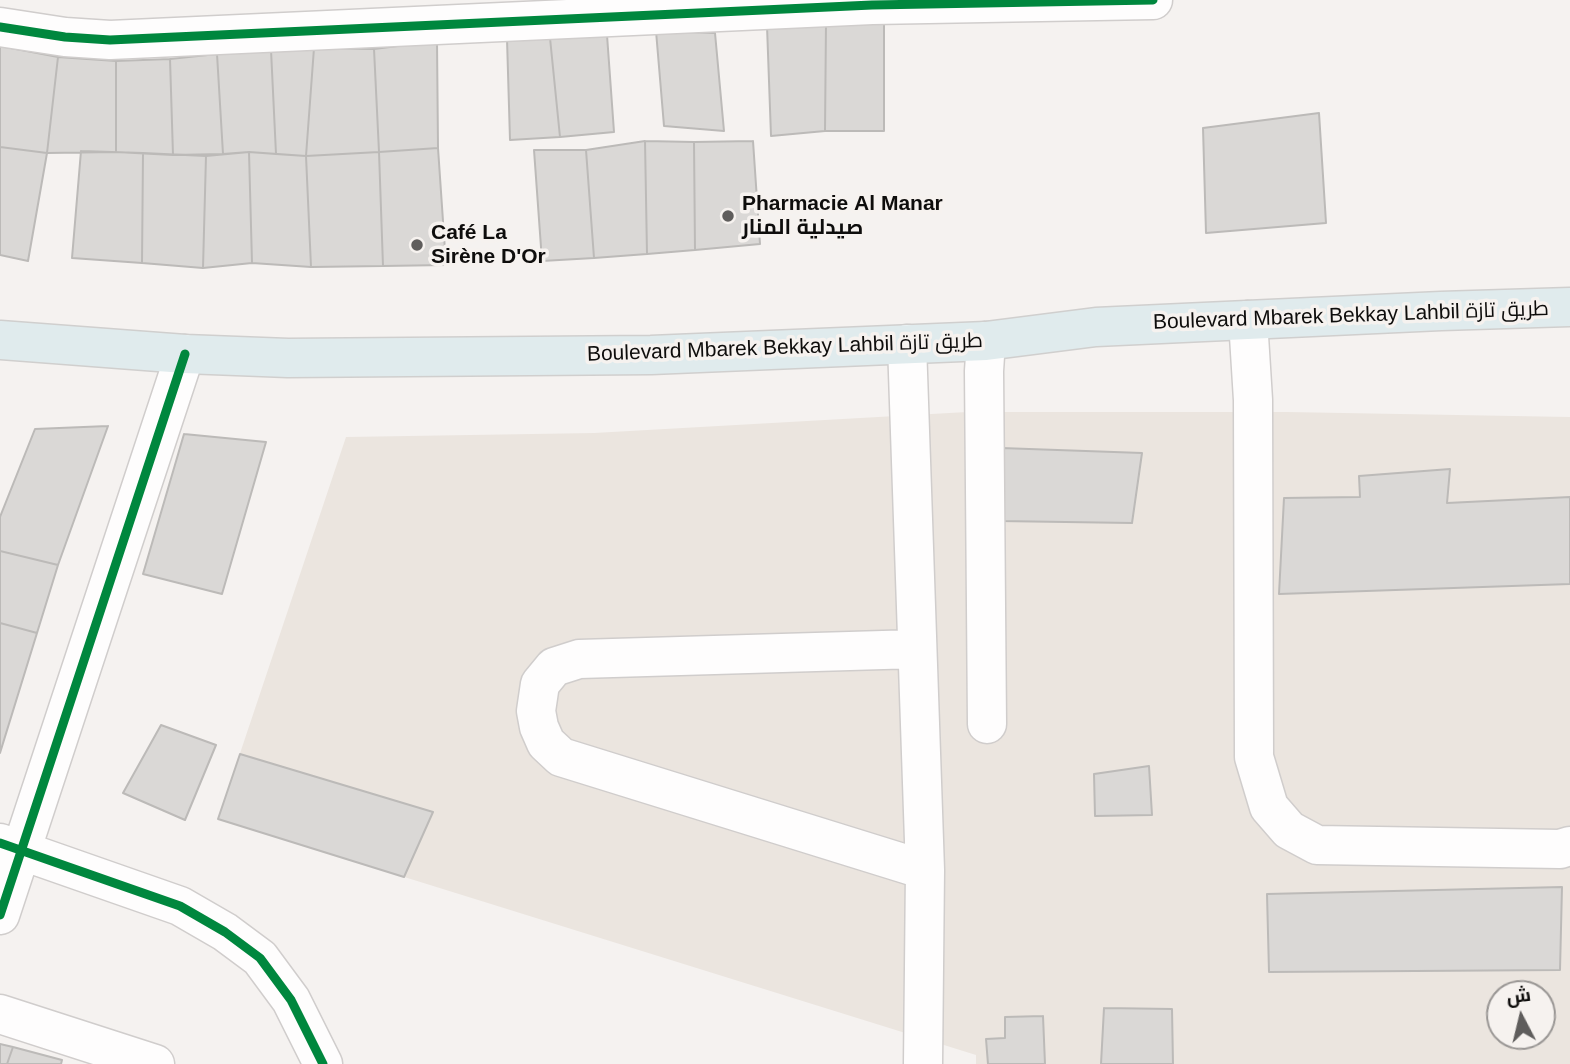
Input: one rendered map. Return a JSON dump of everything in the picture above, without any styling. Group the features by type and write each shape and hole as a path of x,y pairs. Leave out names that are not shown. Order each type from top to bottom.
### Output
{"main road":[{"name":"Boulevard Mbarek Bekkay Lahbil طريق تازة","path":"0,340 185,354 288,358 651,355 986,341 1097,327 1570,307"}],"street":[{"path":"9,19 65,37 110,40 872,3 1153,0"},
{"path":"1248,320 1253,400 1254,757 1269,807 1289,830 1317,845 1560,849 1570,846"},
{"path":"986,341 984,384 988,724"},
{"path":"907,344 925,870 923,1064"},
{"path":"0,915 11,846 185,354"},
{"path":"917,649 579,659 554,667 540,684 536,711 546,743 562,757 925,870"},
{"path":"11,846 180,906 225,932 260,958 284,990 323,1064"},
{"path":"0,1014 155,1064"}],"shaded area":[{"path":"967,412 1287,412 1570,417 1570,1064 976,1064 976,1055 218,819 346,437 594,433"}],"building":[{"path":"826,23 884,23 884,131 825,131"},
{"path":"826,23 825,131 771,136 767,26"},
{"path":"656,31 715,33 724,131 664,126"},
{"path":"607,35 614,132 560,137 550,38"},
{"path":"550,38 560,137 510,140 507,39"},
{"path":"437,41 438,148 379,152 374,49"},
{"path":"0,46 58,57 47,153 0,147"},
{"path":"314,48 306,156 276,154 271,50"},
{"path":"314,48 374,49 379,152 306,156"},
{"path":"271,50 276,154 223,154 217,54"},
{"path":"217,54 223,154 173,155 170,59"},
{"path":"58,57 116,61 116,152 47,153"},
{"path":"170,59 173,155 116,152 116,61"},
{"path":"1319,113 1326,223 1206,233 1203,128"},
{"path":"645,141 694,142 695,250 647,254"},
{"path":"645,141 647,254 594,258 586,150"},
{"path":"753,141 760,244 695,250 694,142"},
{"path":"0,147 47,153 28,261 0,255"},
{"path":"438,148 446,265 383,266 379,152"},
{"path":"534,150 586,150 594,258 542,261"},
{"path":"81,151 143,153 142,263 72,258"},
{"path":"249,152 306,156 311,267 252,263"},
{"path":"249,152 252,263 203,268 206,156"},
{"path":"379,152 383,266 311,267 306,156"},
{"path":"143,153 206,156 203,268 142,263"},
{"path":"108,426 58,565 0,551 0,517 35,429"},
{"path":"184,434 266,442 222,594 143,574"},
{"path":"1001,448 1142,453 1132,523 999,521"},
{"path":"1450,469 1447,503 1570,497 1570,584 1279,594 1284,498 1360,497 1359,476"},
{"path":"0,551 58,565 37,633 0,623"},
{"path":"0,623 37,633 0,753"},
{"path":"161,725 216,745 185,820 123,793"},
{"path":"240,754 433,812 404,877 218,819"},
{"path":"1149,766 1152,815 1095,816 1094,774"},
{"path":"1562,887 1560,970 1269,972 1267,894"},
{"path":"1104,1008 1172,1009 1173,1064 1101,1064"},
{"path":"1043,1016 1045,1064 988,1064 986,1039 1005,1038 1005,1017"},
{"path":"0,1044 13,1047 7,1064 0,1064"},
{"path":"13,1047 62,1060 61,1064 7,1064"}],"cycle path":[{"path":"0,27 65,37 110,40 872,5 1153,0"},
{"path":"0,915 185,354"},
{"path":"0,843 180,906 225,932 260,958 291,1000 323,1064"}],"place":[{"name":"Pharmacie Al Manar صيدلية المنار","path":"728,216"},
{"name":"Café La Sirène D'Or","path":"417,245"}]}
